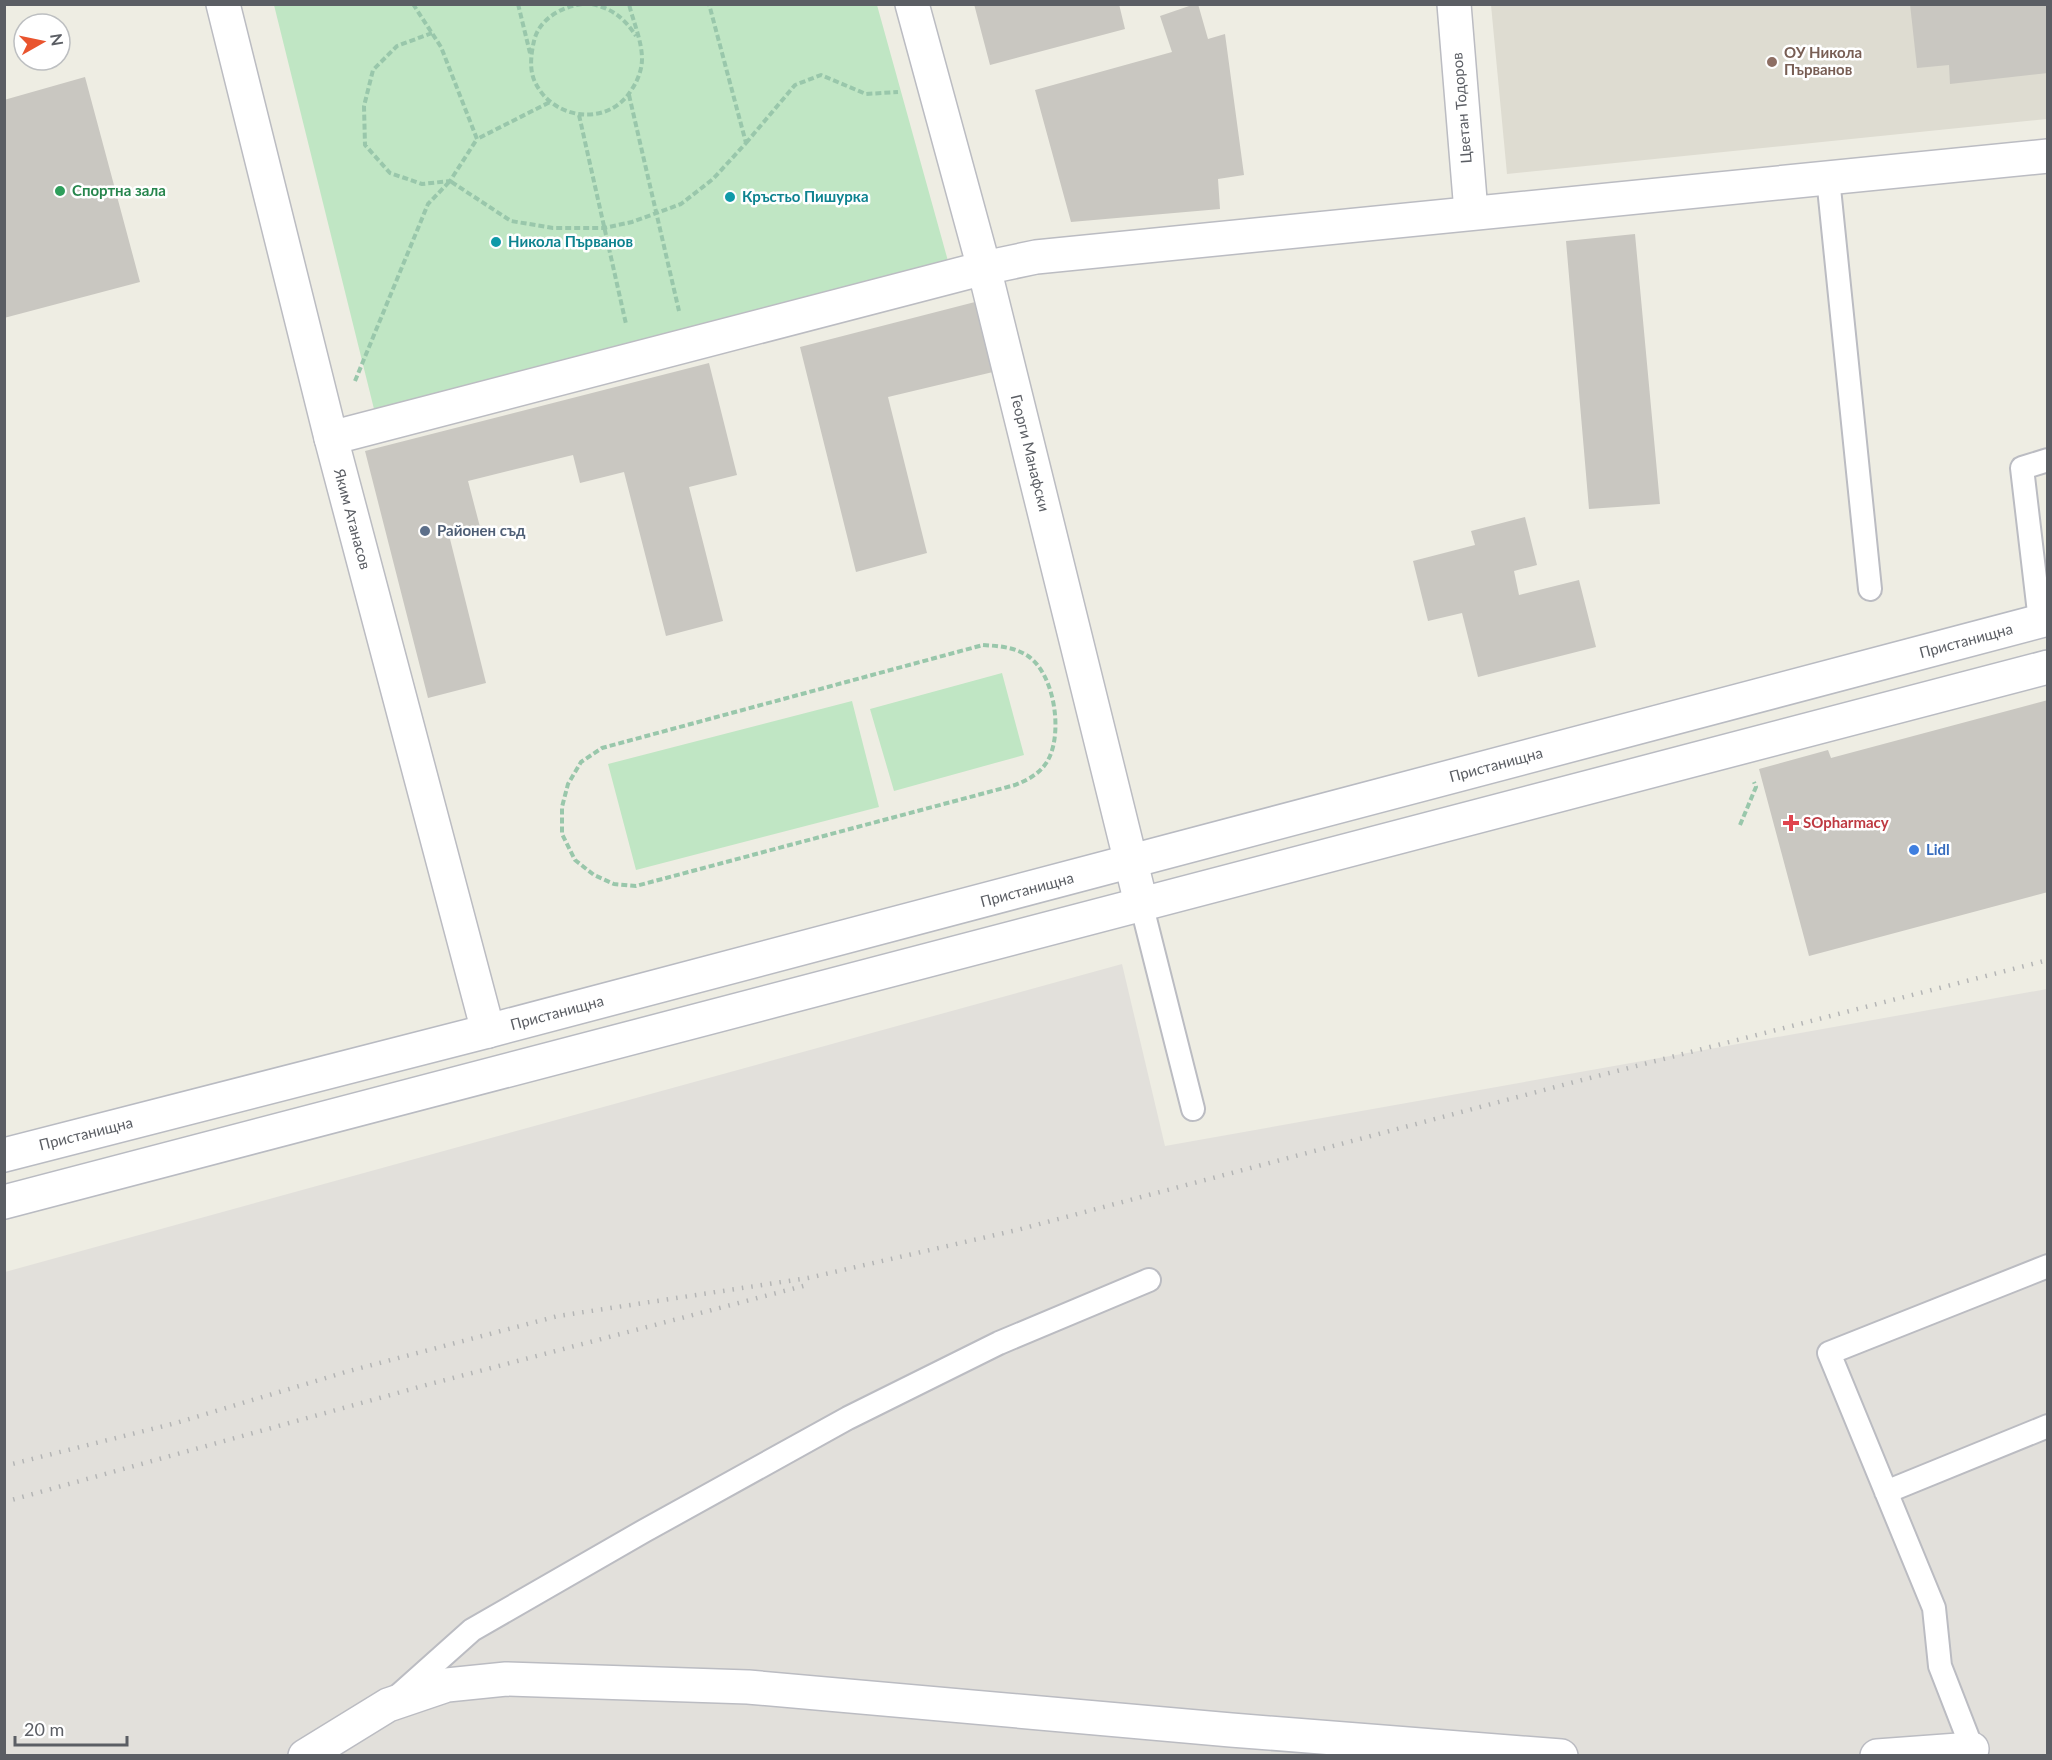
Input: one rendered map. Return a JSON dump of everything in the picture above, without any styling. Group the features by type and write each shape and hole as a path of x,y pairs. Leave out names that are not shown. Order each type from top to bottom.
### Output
{"street":[{"name":"Яким Атанасов","path":"224,4 331,438 488,1032"},
{"name":"Георги Манафски","path":"912,4 984,268 1141,903"},
{"name":"Цветан Тодоров","path":"1454,4 1471,212"},
{"path":"331,438 984,268 1036,257 2048,156"},
{"name":"Пристанищна","path":"4,1155 488,1032 2044,620"},
{"path":"4,1202 2048,667"},
{"path":"305,1755 388,1705 447,1685 506,1679 748,1687 1518,1754 1561,1755"},
{"path":"1876,1755 1973,1752"}],"lane":[{"path":"1828,178 1870,589"},
{"path":"2044,620 2022,468 2048,460"},
{"path":"1141,903 1193,1109"},
{"path":"1973,1752 1940,1666 1934,1608 1829,1353 2048,1266"},
{"path":"388,1705 472,1630 664,1519 848,1418 999,1343 1149,1280"},
{"path":"1886,1492 2048,1426"}],"path":[{"path":"413,4 441,47 477,140"},
{"path":"518,4 534,82 550,102 563,111 579,115 597,114 615,108 629,95 639,78 642,59 629,4"},
{"path":"530,56 535,35 549,18 567,7 582,4"},
{"path":"592,4 609,9 627,21 638,39"},
{"path":"709,4 746,143"},
{"path":"432,33 397,46 373,70 364,106 365,145 390,172 422,184 450,181 512,221 553,228 604,228 632,222 681,204 713,179 795,85 821,75 866,94 901,92 934,85"},
{"path":"629,95 687,345"},
{"path":"353,385 428,204 450,181 477,140 550,102"},
{"path":"579,115 634,359"},
{"path":"983,645 1007,647 1029,657 1045,675 1053,702 1055,730 1050,757 1034,777 1004,788 636,886 614,884 594,875 575,860 562,834 562,807 568,784 580,762 602,748 983,645"}],"shaded area":[{"name":"ОУ Никола Първанов","path":"1491,5 2047,5 2047,119 1507,174"},
{"path":"1122,964 1165,1146 2047,989 2047,1755 5,1756 5,1272"}],"green space":[{"path":"274,5 877,5 948,261 374,409"},
{"path":"1002,673 1024,755 894,791 870,709"},
{"path":"852,701 879,807 636,870 608,764"}],"building":[{"path":"974,4 1119,4 1125,29 990,65"},
{"path":"1198,4 1208,39 1225,34 1244,175 1218,179 1220,209 1071,222 1035,90 1172,52 1160,16"},
{"path":"1910,4 2048,4 2048,73 1950,84 1949,65 1917,68"},
{"name":"Спортна зала","path":"85,77 140,282 4,318 4,100"},
{"path":"1635,234 1660,504 1589,509 1566,241"},
{"path":"975,302 993,372 888,397 927,553 856,572 800,347"},
{"name":"Районен съд","path":"709,363 737,475 689,487 723,621 666,636 624,472 580,483 573,455 468,481 480,527 449,535 486,683 428,698 365,451"},
{"path":"1525,517 1537,565 1514,571 1519,595 1579,580 1596,647 1478,677 1462,613 1428,621 1413,561 1475,545 1471,531"},
{"name":"Lidl","path":"2048,700 2048,892 1809,956 1759,769 1828,750 1831,758"}],"railway":[{"path":"4,1466 176,1423 349,1371 558,1316 808,1278 1017,1230 1578,1081 2048,960"},
{"path":"4,1502 430,1384 807,1285"}],"place":[{"name":"ОУ Никола Първанов","path":"1772,62"},
{"name":"Спортна зала","path":"60,191"},
{"name":"Кръстьо Пишурка","path":"730,197"},
{"name":"Никола Първанов","path":"496,242"},
{"name":"Районен съд","path":"425,531"},
{"name":"SOpharmacy","path":"1791,823"},
{"name":"Lidl","path":"1914,850"}]}
